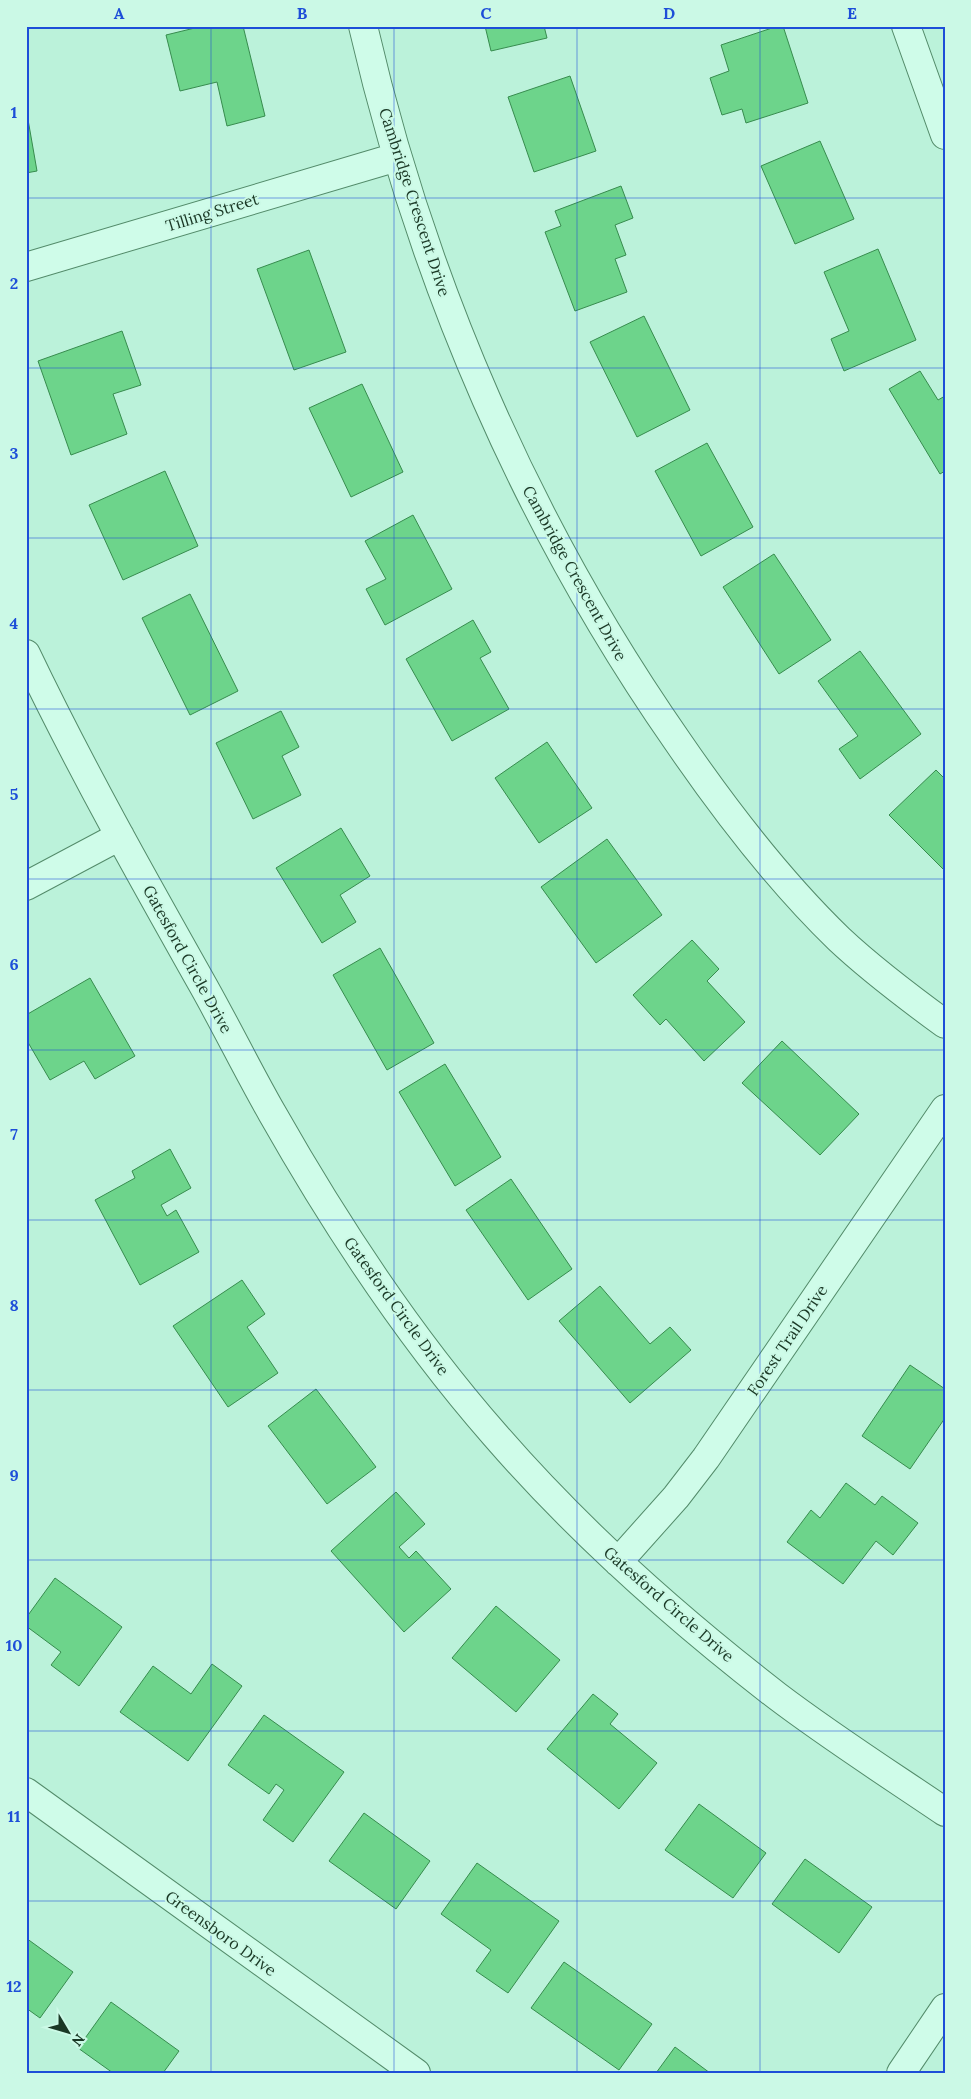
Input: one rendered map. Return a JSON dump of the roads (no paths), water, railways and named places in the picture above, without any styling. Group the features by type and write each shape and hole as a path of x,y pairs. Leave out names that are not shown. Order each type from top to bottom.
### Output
{"street":[{"name":"Cambridge Crescent Drive","path":"363,26 397,157 470,362 521,476 586,596 644,693 710,788 781,877 837,937 873,969 945,1024"},
{"path":"906,26 945,136"},
{"name":"Tilling Street","path":"26,267 397,157"},
{"name":"Gatesford Circle Drive","path":"26,654 74,751 272,1114 383,1291 426,1349 494,1434 538,1481 618,1562 670,1609 779,1698 945,1812"},
{"path":"26,886 120,836"},
{"name":"Forest Trail Drive","path":"618,1562 676,1497 706,1458 945,1109"},
{"name":"Greensboro Drive","path":"26,1792 416,2073"},
{"path":"901,2073 945,2008"}]}
